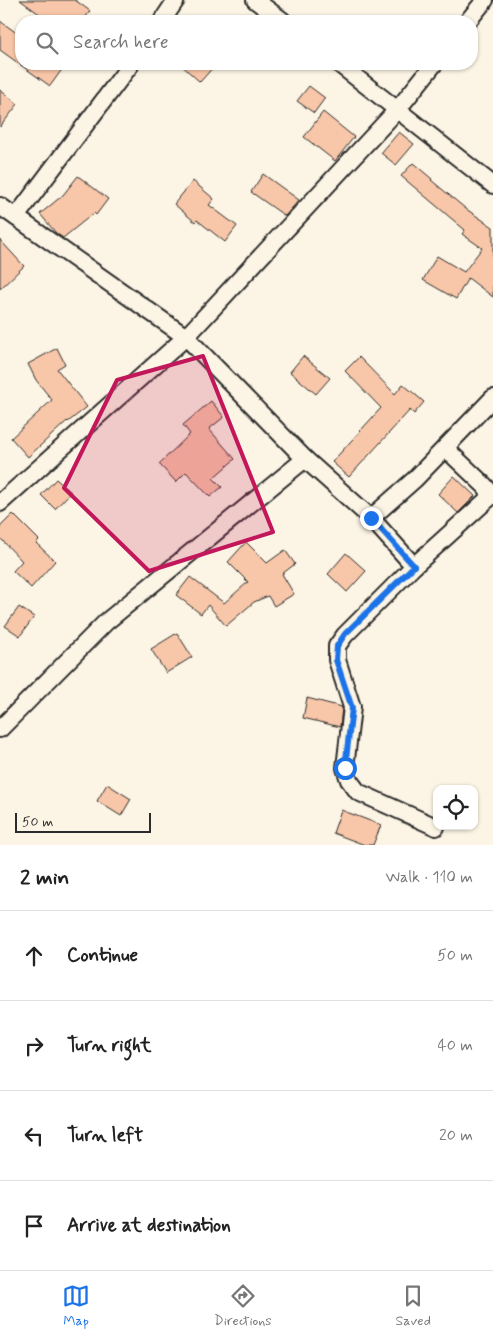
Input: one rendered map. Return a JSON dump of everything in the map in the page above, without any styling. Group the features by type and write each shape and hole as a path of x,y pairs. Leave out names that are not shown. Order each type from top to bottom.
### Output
{"street":[{"path":"166,15 176,0"},
{"path":"255,0 275,15"},
{"path":"473,15 485,0"},
{"path":"16,217 126,70"},
{"path":"347,70 493,184"},
{"path":"0,503 186,337 398,109 429,70"},
{"path":"0,206 186,337 305,459 371,518 414,566"},
{"path":"371,518 415,479 493,398"},
{"path":"433,826 358,792 348,780 345,768 352,708 336,660 337,646 345,634 414,566 489,498 489,491 485,486 445,448"},
{"path":"0,729 106,622 305,459"}],"highlighted area":[{"path":"203,356 273,532 149,571 64,488 117,380"}],"building":[{"path":"20,0 75,0 90,11 87,15 41,15"},
{"path":"0,21 15,32 15,61 0,50"},
{"path":"28,70 62,70 50,86"},
{"path":"187,70 211,70 200,82"},
{"path":"309,86 325,98 314,113 297,101"},
{"path":"0,90 18,104 0,127"},
{"path":"323,112 354,137 335,161 304,137"},
{"path":"399,132 414,144 396,165 381,153"},
{"path":"413,163 466,209 493,227 493,297 468,278 456,299 423,280 437,256 464,272 482,248 462,234 465,230 401,176"},
{"path":"263,174 299,200 285,216 251,192"},
{"path":"78,176 108,199 96,215 94,213 63,238 56,233 40,214 63,195"},
{"path":"193,181 214,199 209,205 237,226 225,242 197,220 195,222 174,204"},
{"path":"0,240 24,266 0,289"},
{"path":"57,348 65,364 57,369 87,407 67,421 28,457 11,438 52,400 36,380 28,364"},
{"path":"303,356 330,378 316,394 290,372"},
{"path":"359,357 395,394 403,384 424,402 414,414 410,410 349,477 332,462 381,408 345,371"},
{"path":"211,401 224,417 209,429 235,459 213,478 222,487 210,497 186,472 176,482 159,464 190,434 183,425"},
{"path":"454,476 475,496 458,513 438,494"},
{"path":"56,479 71,492 55,509 41,495"},
{"path":"13,514 39,540 36,543 55,561 31,588 13,571 22,561 0,538 0,527"},
{"path":"246,542 267,563 285,550 295,564 282,574 294,594 274,606 268,596 254,602 226,626 208,605 201,614 176,595 190,577 224,603 248,582 228,562"},
{"path":"346,553 366,571 347,592 328,574"},
{"path":"19,607 34,617 20,636 5,626"},
{"path":"177,633 192,657 166,673 151,649"},
{"path":"307,698 342,707 340,727 303,718"},
{"path":"107,784 131,799 121,816 97,801"},
{"path":"341,810 381,825 373,845 365,845 333,833"}],"route":[{"path":"345,768 352,708 336,660 337,646 345,634 414,566 371,518"}]}
